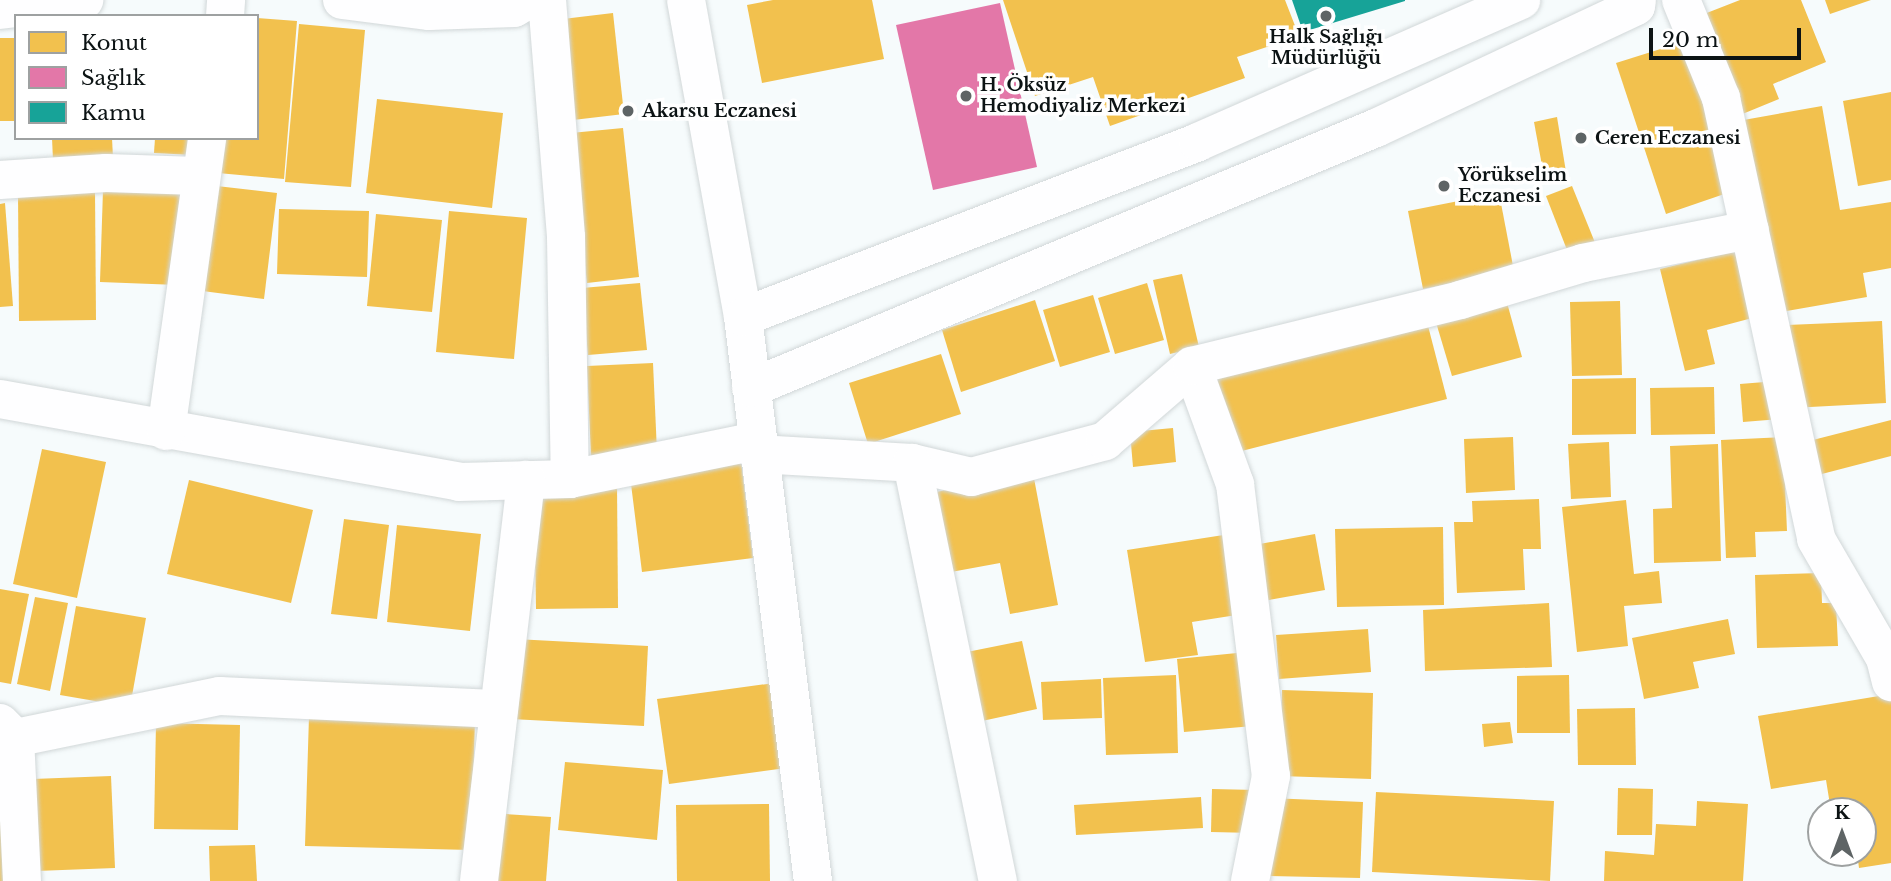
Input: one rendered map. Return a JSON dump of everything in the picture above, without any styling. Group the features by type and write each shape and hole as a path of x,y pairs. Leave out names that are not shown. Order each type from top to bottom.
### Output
{"street":[{"path":"0,10 84,0"},
{"path":"342,0 429,11 514,8 528,0"},
{"path":"547,0 566,237 570,478"},
{"path":"686,0 743,317 813,881"},
{"path":"743,317 1198,142 1521,0"},
{"path":"751,388 1376,128 1636,6 1637,0"},
{"path":"1681,0 1721,98 1816,539 1889,665"},
{"path":"166,431 185,308 198,176 207,140"},
{"path":"0,180 106,173 198,176"},
{"path":"0,399 458,482 570,478 758,448 912,463 971,477 1105,440 1192,366 1460,300 1583,262 1750,230"},
{"path":"1192,366 1235,484 1271,776 1250,881"},
{"path":"912,463 998,881"},
{"path":"479,881 526,480"},
{"path":"22,881 8,731 220,696 499,709"}],"building: Konut":[{"path":"773,0 872,0 884,59 762,83 747,5"},
{"path":"1003,0 1285,0 1299,36 1237,57 1245,78 1110,126 1093,77 1035,96"},
{"path":"1740,0 1801,0 1826,62 1773,84 1779,99 1740,115 1699,16"},
{"path":"1825,0 1871,0 1830,14"},
{"path":"613,13 624,114 573,120 563,19"},
{"path":"259,18 297,21 284,179 218,173 221,140 259,140"},
{"path":"299,24 365,30 351,187 285,182"},
{"path":"0,38 14,38 14,121 0,121"},
{"path":"1686,41 1736,190 1666,214 1616,63"},
{"path":"1891,92 1891,180 1858,186 1843,101"},
{"path":"377,99 503,113 492,208 366,193"},
{"path":"1822,106 1840,210 1891,202 1891,268 1863,273 1867,297 1775,313 1738,121"},
{"path":"1557,117 1567,178 1545,182 1534,122"},
{"path":"623,128 639,277 587,283 571,133"},
{"path":"52,140 112,140 113,158 53,160"},
{"path":"155,140 194,140 193,155 154,153"},
{"path":"208,185 277,193 264,299 195,290"},
{"path":"1572,186 1596,245 1569,255 1546,196"},
{"path":"103,190 182,192 178,285 100,282"},
{"path":"95,191 96,320 19,321 18,192"},
{"path":"1499,193 1514,271 1423,289 1408,211"},
{"path":"5,203 13,306 0,307 0,204"},
{"path":"279,209 369,211 367,277 277,274"},
{"path":"449,211 527,218 514,359 436,352"},
{"path":"376,214 442,220 432,312 367,306"},
{"path":"1739,250 1756,317 1707,330 1715,364 1685,371 1660,269"},
{"path":"1182,274 1199,347 1170,354 1153,280"},
{"path":"640,283 647,350 588,355 582,288"},
{"path":"1147,283 1164,340 1115,354 1098,298"},
{"path":"1093,295 1110,352 1060,367 1043,310"},
{"path":"1506,299 1522,357 1452,376 1435,319"},
{"path":"1035,300 1055,361 961,392 942,330"},
{"path":"1620,301 1622,375 1572,376 1570,302"},
{"path":"1882,321 1886,403 1791,408 1787,325"},
{"path":"1427,322 1447,399 1226,455 1206,377"},
{"path":"941,354 961,414 868,444 849,383"},
{"path":"653,363 657,452 591,456 587,366"},
{"path":"1636,378 1636,434 1572,435 1572,379"},
{"path":"1777,381 1781,419 1743,422 1740,384"},
{"path":"1714,387 1715,434 1651,435 1650,388"},
{"path":"1891,420 1891,456 1818,475 1809,441"},
{"path":"1173,428 1176,462 1133,467 1130,432"},
{"path":"1513,437 1515,490 1466,493 1464,439"},
{"path":"1783,437 1787,531 1755,532 1756,557 1726,558 1721,440"},
{"path":"1609,442 1611,497 1571,499 1568,444"},
{"path":"1718,444 1721,561 1654,563 1653,509 1672,508 1670,446"},
{"path":"42,449 106,462 77,598 13,584"},
{"path":"741,461 753,558 642,572 630,476"},
{"path":"1033,473 1058,605 1010,614 1000,563 951,572 936,492"},
{"path":"189,480 313,510 291,603 167,574"},
{"path":"617,483 618,608 536,609 534,484"},
{"path":"1539,499 1541,549 1523,549 1525,590 1457,593 1454,522 1473,522 1472,501"},
{"path":"1626,500 1634,574 1659,571 1662,603 1624,606 1628,646 1577,652 1562,507"},
{"path":"344,519 389,525 377,619 331,614"},
{"path":"397,525 481,534 470,631 387,622"},
{"path":"1443,527 1444,605 1337,607 1335,529"},
{"path":"1230,534 1243,614 1192,622 1198,655 1145,662 1127,550"},
{"path":"1315,534 1325,590 1252,603 1243,547"},
{"path":"1821,573 1822,603 1836,603 1838,646 1757,648 1755,575"},
{"path":"0,589 29,594 11,684 0,682"},
{"path":"35,597 68,603 50,691 17,684"},
{"path":"1549,603 1552,667 1425,671 1423,610"},
{"path":"76,606 146,618 130,707 60,695"},
{"path":"1728,619 1735,654 1693,662 1699,688 1644,699 1632,638"},
{"path":"1368,629 1371,672 1279,679 1276,635"},
{"path":"515,639 648,646 644,726 511,719"},
{"path":"1022,641 1037,709 982,721 967,652"},
{"path":"1247,652 1253,726 1184,732 1177,659"},
{"path":"1176,675 1178,753 1106,755 1103,678"},
{"path":"1569,675 1570,733 1517,733 1517,676"},
{"path":"1101,679 1102,718 1043,720 1041,682"},
{"path":"774,683 786,768 669,784 657,699"},
{"path":"1282,690 1373,693 1371,779 1280,776"},
{"path":"1891,694 1891,863 1877,865 1877,797 1829,797 1826,780 1771,789 1758,716"},
{"path":"1635,708 1636,765 1578,765 1577,709"},
{"path":"309,716 475,721 471,850 305,846"},
{"path":"1510,722 1513,743 1484,747 1482,724"},
{"path":"156,723 240,725 238,830 154,829"},
{"path":"565,762 663,770 657,840 558,830"},
{"path":"111,776 115,868 36,871 33,779"},
{"path":"1618,788 1653,789 1652,835 1617,835"},
{"path":"1212,789 1256,790 1255,833 1211,832"},
{"path":"1376,792 1554,801 1550,881 1372,872"},
{"path":"1201,797 1203,828 1076,835 1074,805"},
{"path":"1270,798 1363,802 1360,878 1267,876"},
{"path":"1697,801 1748,804 1743,881 1604,881 1605,851 1654,855 1656,824 1696,826"},
{"path":"769,804 770,881 677,881 676,805"},
{"path":"0,813 12,881 0,881"},
{"path":"491,813 551,817 546,881 486,881"},
{"path":"255,845 257,881 210,881 209,846"}],"building: Sağlık":[{"name":"H. Öksüz Hemodiyaliz Merkezi","path":"1000,3 1037,167 933,190 896,25"}],"building: Kamu":[{"name":"Halk Sağlığı Müdürlüğü","path":"1292,0 1405,0 1405,1 1303,32"}],"place":[{"name":"Halk Sağlığı Müdürlüğü","path":"1326,16"},
{"name":"H. Öksüz Hemodiyaliz Merkezi","path":"966,96"},
{"name":"Akarsu Eczanesi","path":"628,111"},
{"name":"Ceren Eczanesi","path":"1581,138"},
{"name":"Yörükselim Eczanesi","path":"1444,186"}]}
